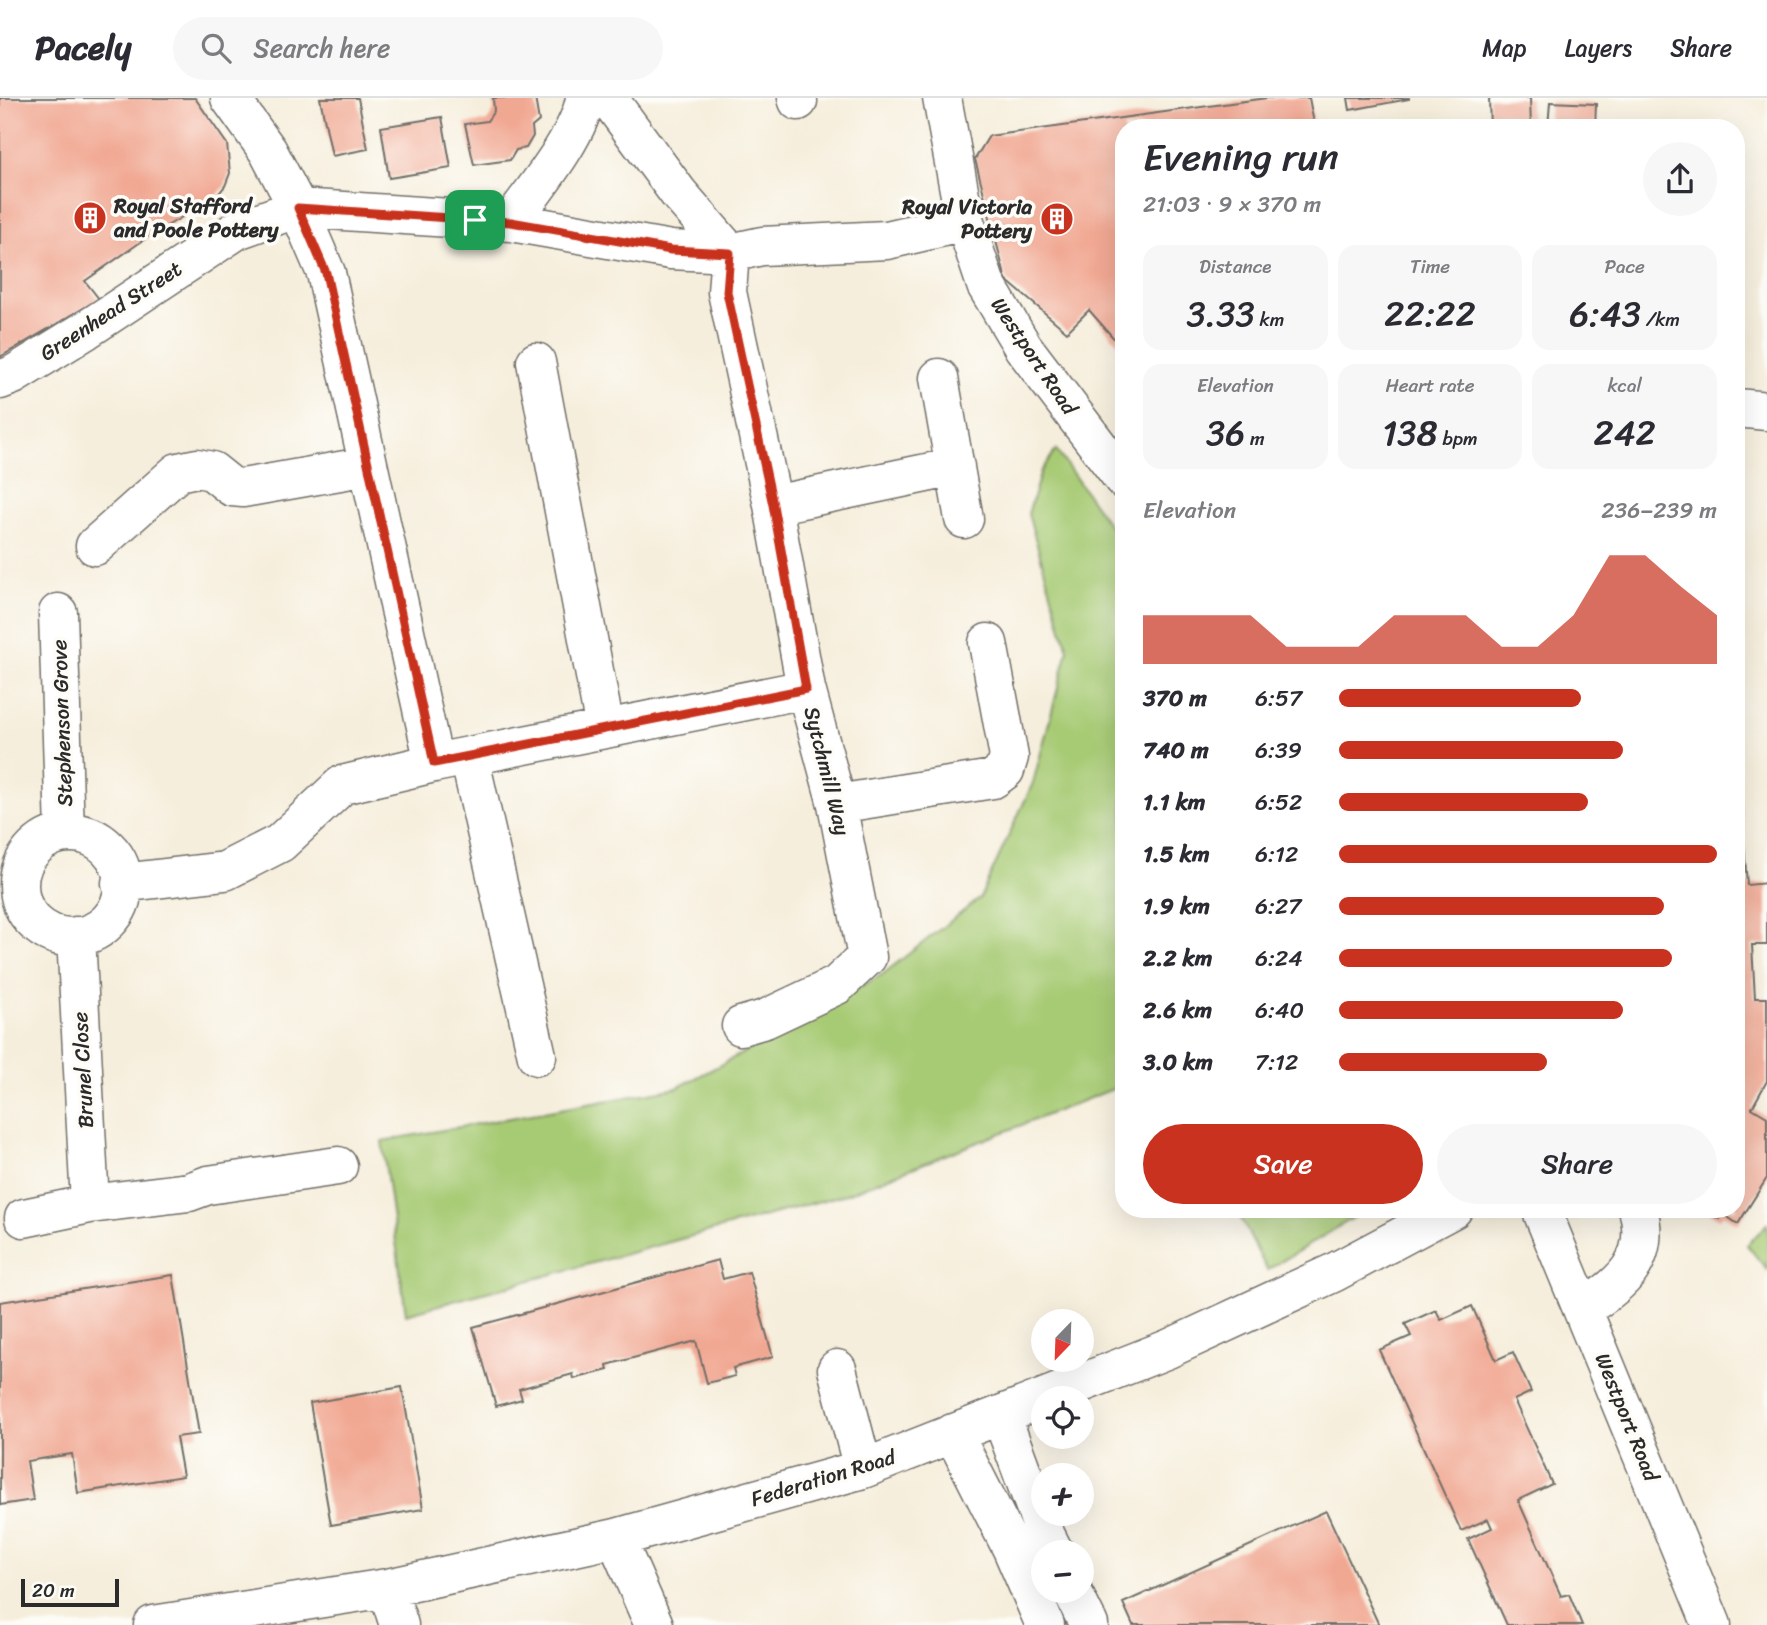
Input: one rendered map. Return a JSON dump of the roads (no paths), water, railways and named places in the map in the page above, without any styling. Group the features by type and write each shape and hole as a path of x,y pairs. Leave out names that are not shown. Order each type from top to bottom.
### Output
{"street":[{"path":"230,98 268,151 298,208 326,273 368,466 537,1056"},
{"path":"511,222 568,138 584,98"},
{"path":"608,98 679,194 730,253"},
{"name":"Westport Road","path":"942,98 965,222 986,285 1023,347 1115,468"},
{"name":"Greenhead Street","path":"0,380 86,330 237,230 298,208 511,222 671,250 730,253 762,246 887,240 965,222"},
{"name":"Sytchmill Way","path":"730,253 727,292 773,505 806,689 837,804 867,957 837,985 765,1019 741,1026"},
{"path":"536,362 605,729"},
{"path":"939,378 964,519"},
{"path":"95,546 178,472 197,468 212,471 232,487 243,488 368,466"},
{"path":"773,505 955,467"},
{"name":"Stephenson Grove","path":"58,612 65,833"},
{"path":"837,804 993,779 1004,770 1009,757 988,643"},
{"name":"Sytchmill Way","path":"121,883 225,871 280,843 342,785 452,760 806,689"},
{"path":"65,833 83,834 100,842 113,855 120,869 122,895 115,912 103,926 76,936 47,931 33,920 10,889 19,880 23,862 33,848 47,838 65,833"},
{"name":"Brunel Close","path":"76,936 90,1203"},
{"path":"24,1218 90,1203 189,1192 208,1185 338,1166"},
{"name":"Federation Road","path":"153,1625 387,1588 616,1538 863,1469 1168,1349 1333,1273 1436,1218"},
{"name":"Westport Road","path":"1545,1218 1712,1625"},
{"path":"1582,1309 1608,1293 1628,1273 1642,1246 1640,1218"},
{"path":"837,1369 863,1469"},
{"path":"1001,1415 1048,1540"},
{"path":"953,1433 1012,1549 1045,1625"},
{"path":"616,1538 654,1625"},
{"path":"387,1588 399,1625"},
{"path":"1078,1603 1089,1625"}],"place":[{"name":"Royal Stafford and Poole Pottery","path":"90,218"},
{"name":"Royal Victoria Pottery","path":"1057,219"}]}
